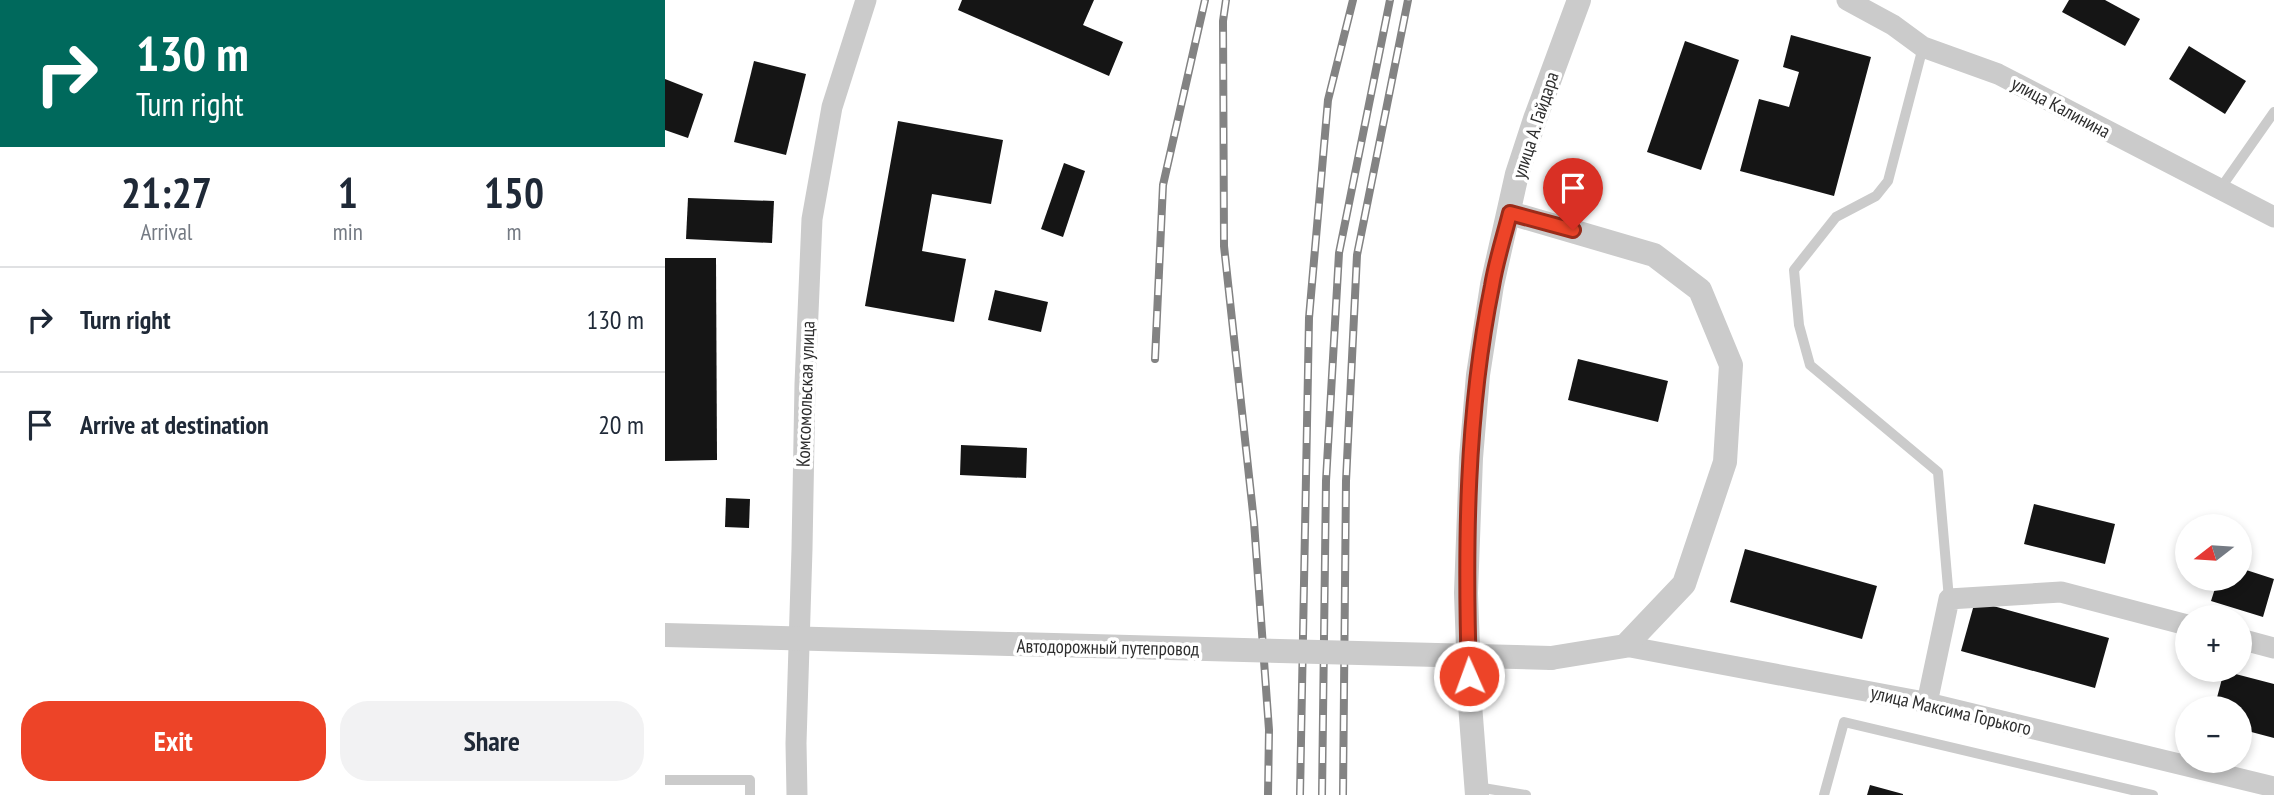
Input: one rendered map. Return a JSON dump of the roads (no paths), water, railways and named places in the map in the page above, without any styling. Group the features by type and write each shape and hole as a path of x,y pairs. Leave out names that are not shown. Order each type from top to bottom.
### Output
{"street":[{"name":"Комсомольская улица","path":"797,795 805,384 812,219 832,107 866,0"},
{"name":"улица А. Гайдара","path":"1476,791 1466,593 1471,458 1478,375 1492,285 1517,174 1579,0"},
{"name":"улица Калинина","path":"1847,0 1893,25 1923,47 1998,74 2274,217"},
{"path":"1510,213 1654,255 1700,290 1731,365 1725,462 1684,584 1625,646"},
{"path":"1927,703 1949,600 2061,592 2175,622"},
{"name":"Автодорожный путепровод","path":"665,635 1551,658 1625,646"},
{"path":"2252,642 2274,648"},
{"name":"улица Максима Горького","path":"1625,646 1927,703 2268,789"}],"lane":[{"path":"1923,47 1888,181 1875,196 1836,217 1794,270 1799,325 1810,365 1938,472 1949,600"},
{"path":"2220,189 2274,112"},
{"path":"1823,795 1844,722 2153,795"},
{"path":"665,780 750,780 750,795"},
{"path":"1476,791 1526,795"}],"railway":[{"path":"1155,359 1163,185 1205,0"},
{"path":"1226,0 1223,21 1224,246 1254,522 1269,730 1268,795"},
{"path":"1300,795 1309,318 1328,100 1353,0"},
{"path":"1322,795 1326,481 1339,253 1390,0"},
{"path":"1343,795 1346,481 1357,255 1408,0"}]}
